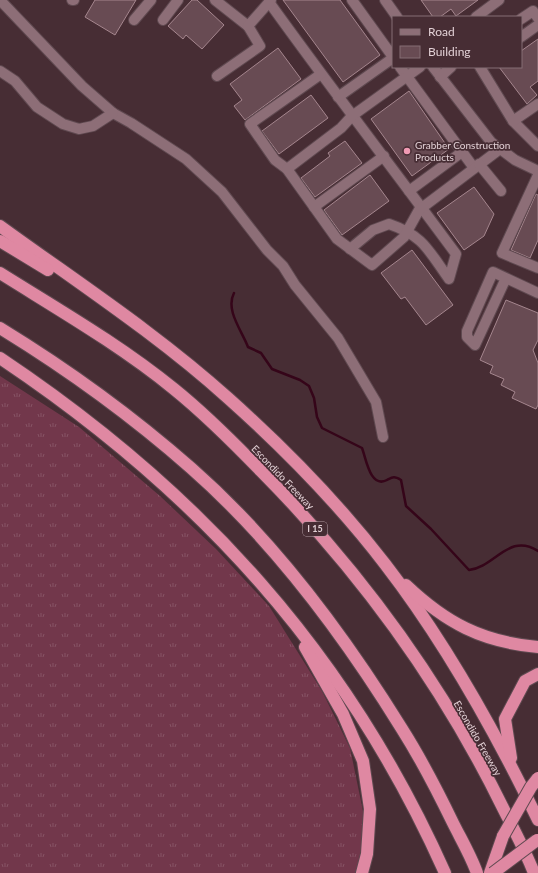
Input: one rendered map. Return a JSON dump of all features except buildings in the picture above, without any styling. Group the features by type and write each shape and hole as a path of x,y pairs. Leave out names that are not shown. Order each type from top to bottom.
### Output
{"highway":[{"path":"0,226 121,311 227,396 320,489 385,564 422,600 446,618 476,634 518,645 538,647"},
{"path":"0,242 79,288 149,333"},
{"name":"Escondido Freeway","path":"0,272 118,347 174,389 228,438 292,503 350,568 400,636 481,763 534,873"},
{"path":"0,328 36,350 111,404 191,468 248,524 281,561 353,652 382,697 426,769 477,873"},
{"path":"2,361 102,432 154,476 207,525 272,595 316,649 366,723 424,826 445,873"},
{"path":"385,564 456,669 512,767 538,820"},
{"path":"272,595 315,663 343,714 364,761 370,809 367,854 362,873"},
{"path":"512,767 505,719 525,681 538,674"},
{"path":"490,873 503,836 531,787 538,778"},
{"path":"494,873 538,839"}],"street":[{"path":"0,0 82,86 113,113 138,126 186,159 222,192 338,338 376,402 383,437"},
{"path":"134,20 151,0"},
{"path":"163,20 178,0"},
{"path":"214,0 248,26 260,46 217,76"},
{"path":"352,0 392,56"},
{"path":"385,0 396,16"},
{"path":"477,16 499,0"},
{"path":"248,26 270,1 321,74 352,116 361,125 456,254 449,279 422,240 408,231 389,224 373,230 350,249"},
{"path":"522,18 533,11 538,18"},
{"path":"522,36 538,24"},
{"path":"338,97 392,58"},
{"path":"401,68 462,152 501,191"},
{"path":"287,169 340,128 352,116 419,68"},
{"path":"434,68 491,142 515,160 538,172"},
{"path":"440,77 450,68"},
{"path":"481,68 514,121 538,146"},
{"path":"0,71 15,81 37,107 63,124 79,130 93,126 113,113"},
{"path":"321,74 250,124 275,160 287,169 337,239 372,265 404,237 422,208 500,148"},
{"path":"514,121 538,104"},
{"path":"409,191 462,152"},
{"path":"314,207 384,156"},
{"path":"538,175 502,253 538,268"},
{"path":"506,278 475,345 468,337 467,331 493,272 506,278 538,293"}],"green space":[{"path":"0,376 79,427 160,496 216,549 269,606 322,691 350,748 365,821 358,873 0,873"}],"waterway":[{"path":"234,293 232,300 233,313 248,347 261,353 272,369 300,380 309,386 314,398 317,417 322,428 362,448 367,465 376,480 381,482 394,477 401,480 406,506 431,529 469,570 478,568 510,548 528,546 538,551"}],"place":[{"name":"Grabber Construction Products","path":"407,151"}]}
